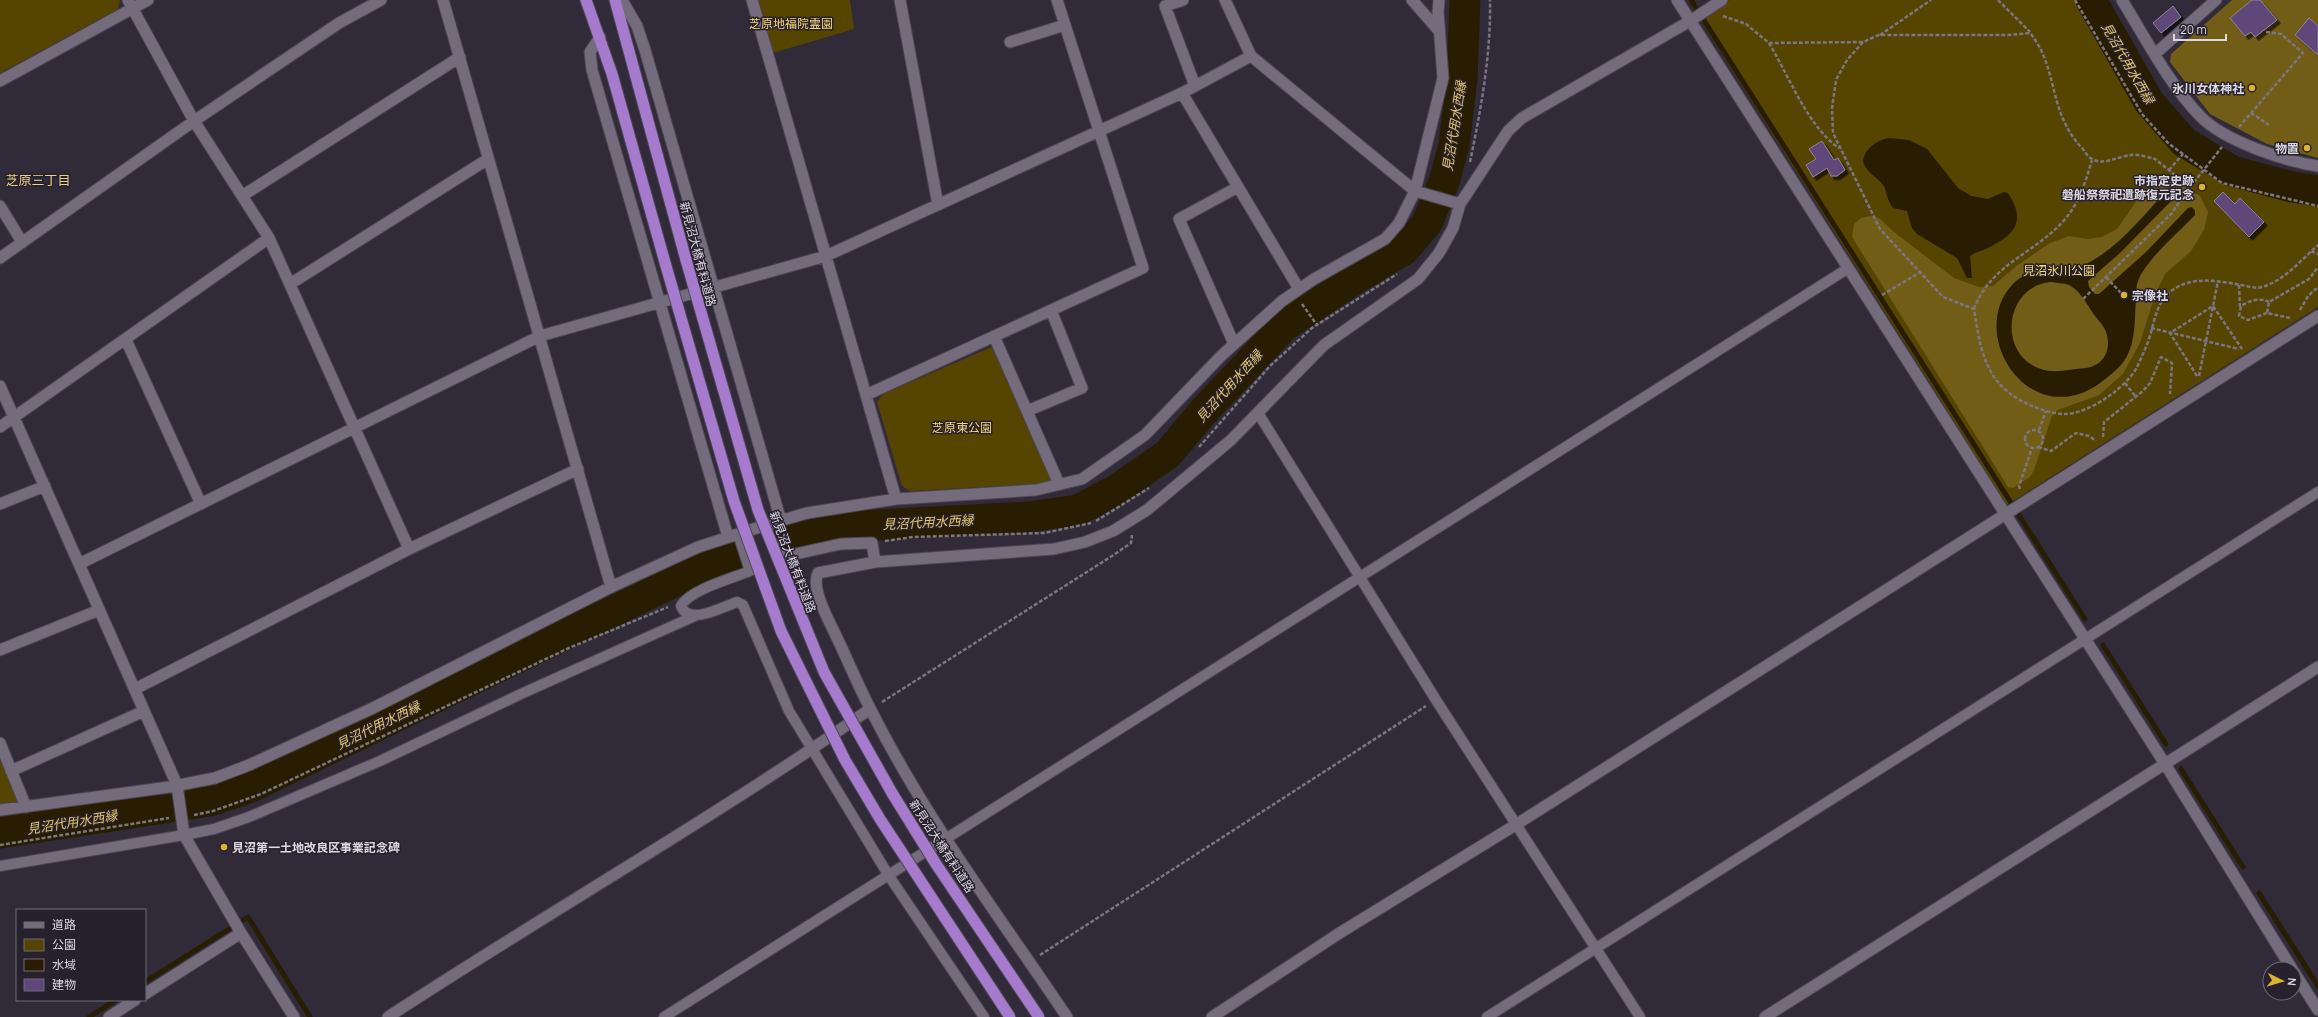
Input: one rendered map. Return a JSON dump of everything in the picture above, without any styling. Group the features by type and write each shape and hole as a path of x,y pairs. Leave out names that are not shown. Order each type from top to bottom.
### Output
{"highway":[{"path":"586,0 612,74 734,501 781,631 820,712 856,780 918,878 1010,1017"},
{"name":"新見沼大橋有料道路","path":"615,0 686,260 758,510 824,672 892,793 936,864 1039,1017"}],"street":[{"path":"0,81 131,5 148,0"},
{"path":"0,258 194,121 339,23 381,0"},
{"path":"443,0 611,587"},
{"path":"622,0 632,15 645,50 781,521"},
{"path":"752,0 896,499"},
{"path":"900,0 938,205"},
{"path":"866,395 1143,268 1057,0"},
{"path":"1183,0 1165,6 1195,86"},
{"path":"1225,0 1251,56 1415,191 1454,203"},
{"path":"1412,0 1439,31"},
{"path":"0,810 215,778 352,718 611,587 698,547 733,535 807,513 896,499 1036,490 1082,479 1145,435 1234,344 1282,300 1385,239 1400,223 1415,191 1443,78 1438,12 1439,0"},
{"path":"1677,0 2004,514 2086,638 2287,961"},
{"path":"1066,1017 946,838 870,709 823,607 815,585 815,579 818,573 875,562 1054,549 1085,542 1113,531 1147,510 1196,470 1258,413 1324,345 1418,279 1439,253 1453,228 1454,203 1508,131 1522,118 1690,21 1722,0"},
{"path":"2122,0 2171,80 2201,118 2270,154 2318,166"},
{"path":"2155,54 2216,0"},
{"path":"131,5 194,121 269,238 409,549"},
{"path":"1010,42 1065,25"},
{"path":"600,37 590,52 592,70 660,301 733,535"},
{"path":"79,564 540,336 713,286 826,256 1182,93 1251,56"},
{"path":"242,196 460,57"},
{"path":"1182,93 1299,289"},
{"path":"290,284 488,159"},
{"path":"1234,344 1179,219 1238,187"},
{"path":"0,206 22,242"},
{"path":"0,428 14,416 126,340 269,238"},
{"path":"1027,411 1082,388 1051,310"},
{"path":"1212,1017 1338,934 1518,824 2318,316"},
{"path":"994,336 1059,484"},
{"path":"126,340 201,504"},
{"path":"0,386 177,784 184,835 241,933 294,1017"},
{"path":"135,690 409,549 578,469"},
{"path":"0,504 45,486"},
{"path":"769,524 779,553 782,557 841,544 872,543 875,562"},
{"path":"0,650 99,610"},
{"path":"1765,1017 2318,667"},
{"path":"388,1017 490,950 812,750 870,709"},
{"path":"12,771 144,711"},
{"path":"0,743 26,807"},
{"path":"146,993 241,933"},
{"path":"2302,985 2318,1010"},
{"path":"109,1017 133,1001"}],"lane":[{"path":"664,1017 889,876 946,838 1358,576 1847,269"},
{"path":"1258,413 1436,700 1518,824 1640,1017"},
{"path":"1487,1017 2318,492"},
{"path":"697,615 689,616 683,612 681,606 684,600 694,594 750,571 733,535"},
{"path":"0,866 214,829 257,814 380,761 523,693 697,615 737,602 743,605 790,711 812,750 889,876 984,1017"}],"path":[{"path":"1469,166 1482,104 1490,20 1490,0"},
{"path":"1769,43 1863,42 1879,35 1931,0"},
{"path":"1998,0 2041,46 2059,113 2076,143 2092,160 2100,162 2132,155 2155,159 2190,187"},
{"path":"2075,0 2142,114 2159,134 2222,183 2237,188 2318,206"},
{"path":"1709,9 1712,13 1746,24 1769,43 1810,116 1830,142 1839,148"},
{"path":"2083,299 2171,214 2203,169 2303,52 2281,34 2266,32"},
{"path":"1879,35 2009,35 2030,33"},
{"path":"1863,42 1847,60 1836,80 1832,108 1833,133 1839,148 1880,229 1943,297 1974,309"},
{"path":"2251,113 2269,125"},
{"path":"2169,170 2183,154"},
{"path":"2092,160 2083,189 2065,219 2051,233 1991,279 1980,294 1974,309 1980,347 1987,367 2001,387 2019,400 2046,411 2066,414 2076,412 2100,401 2125,383 2138,367 2158,309 2164,297 2174,289 2199,280 2218,281 2256,288 2271,284 2318,245"},
{"path":"2311,251 2318,254"},
{"path":"2240,308 2247,302 2256,300 2270,302 2302,285 2309,279 2318,267"},
{"path":"1194,452 1270,366 1317,325 1401,272"},
{"path":"1886,293 1919,272"},
{"path":"2106,277 2120,292"},
{"path":"2170,333 2198,378 2218,281"},
{"path":"2239,285 2239,316 2248,320 2267,313 2294,319"},
{"path":"2298,316 2301,305 2318,287"},
{"path":"1300,302 1317,325"},
{"path":"2267,313 2270,302"},
{"path":"2170,333 2213,306"},
{"path":"2152,328 2243,350 2213,306"},
{"path":"2104,440 2104,422 2136,397 2150,383 2161,357 2165,357 2172,363 2170,396"},
{"path":"2125,383 2136,397"},
{"path":"2039,430 2046,411"},
{"path":"2038,447 2044,439 2043,434 2039,430 2030,430 2025,438 2026,443 2032,448 2038,447 2051,451 2076,433 2089,436 2098,443"},
{"path":"2021,491 2020,486 2032,448"},
{"path":"872,543 913,537 1044,533 1093,523 1138,496 1155,483"},
{"path":"870,709 1131,543 1132,531 1128,522"},
{"path":"0,845 213,811 262,794 569,648 684,600"},
{"path":"1030,962 1436,700"}],"green space":[{"path":"0,0 120,0 118,9 0,73"},
{"name":"芝原地福院霊園","path":"757,0 850,0 854,29 773,53"},
{"name":"見沼氷川公園","path":"1730,0 2077,0 2134,101 2160,133 2180,151 2224,181 2318,203 2318,307 2007,505 1700,19"},
{"name":"氷川女体神社","path":"2232,0 2318,0 2318,158 2267,144 2210,114 2170,62 2171,54"},
{"path":"2172,179 2200,196 2208,212 2204,230 2191,251 2165,274 2155,295 2140,343 2123,374 2099,395 2058,410 2052,416 2034,470 2030,477 2013,488 2008,487 1852,237 1854,224 1861,218 1870,216 1879,218 1894,232 1954,278 1979,287 1993,286 2015,267 2050,243 2069,236 2087,239 2102,237 2117,229 2135,203 2156,181"},
{"name":"芝原東公園","path":"994,346 1052,483 910,491 902,486 877,402 883,394"},
{"path":"0,749 18,802 0,805"}],"water":[{"path":"1889,138 1909,140 1927,149 1958,188 1971,196 1988,199 2004,192 2008,193 2014,203 2017,212 2017,220 2011,233 1997,243 1970,256 1972,278 1967,278 1957,258 1917,234 1912,228 1907,211 1893,208 1883,185 1865,166 1863,162 1864,157 1869,149 1876,143"},
{"path":"2174,188 2177,193 2175,197 2120,253 2088,281 2089,287 2095,294 2099,294 2146,252 2188,208 2192,207 2195,211 2195,215 2148,264 2138,281 2133,336 2128,354 2123,362 2101,382 2078,394 2071,396 2050,396 2032,389 2017,376 2005,360 1998,341 1997,321 2001,302 2012,285 2020,278 2029,274 2069,268 2088,263 2121,239 2168,189","holes":["2051,282 2067,284 2073,287 2084,299 2105,329 2108,338 2108,345 2105,356 2098,364 2086,368 2057,371 2046,370 2041,369 2027,361 2017,350 2012,336 2012,322 2016,308 2023,295 2035,286"]}],"building":[{"path":"2252,0 2260,0 2277,20 2255,37 2251,32 2245,36 2230,18"},
{"path":"2173,6 2181,17 2161,33 2153,23"},
{"path":"2309,18 2318,26 2318,55 2295,35"},
{"path":"1822,141 1834,160 1838,158 1845,170 1837,176 1831,176 1827,168 1813,177 1806,165 1816,159 1809,149"},
{"path":"2223,192 2235,204 2240,198 2264,222 2249,237 2214,201"}],"waterway":[{"name":"見沼代用水西縁","path":"790,539 857,526 1029,517 1078,510 1116,490 1168,454 1203,412 1284,326 1350,282 1404,250 1427,223 1444,182 1454,145 1462,79 1465,0"},
{"path":"1691,0 2085,619"},
{"name":"見沼代用水西縁","path":"2091,0 2149,102 2184,142 2232,171 2292,187 2318,191"},
{"name":"見沼代用水西縁","path":"0,833 210,801 251,787 692,573 736,556"},
{"path":"2103,645 2166,744"},
{"path":"2181,769 2243,867"},
{"path":"2259,893 2318,986"},
{"path":"146,981 248,917 310,1017"},
{"path":"89,1017 114,1001"}],"place":[{"name":"氷川女体神社","path":"2252,88"},
{"name":"物置","path":"2307,148"},
{"name":"市指定史跡 磐船祭祭祀遺跡復元記念","path":"2202,187"},
{"name":"宗像社","path":"2124,295"},
{"name":"見沼第一土地改良区事業記念碑","path":"224,847"}],"district":[{"name":"芝原三丁目","path":"38,180"}]}
